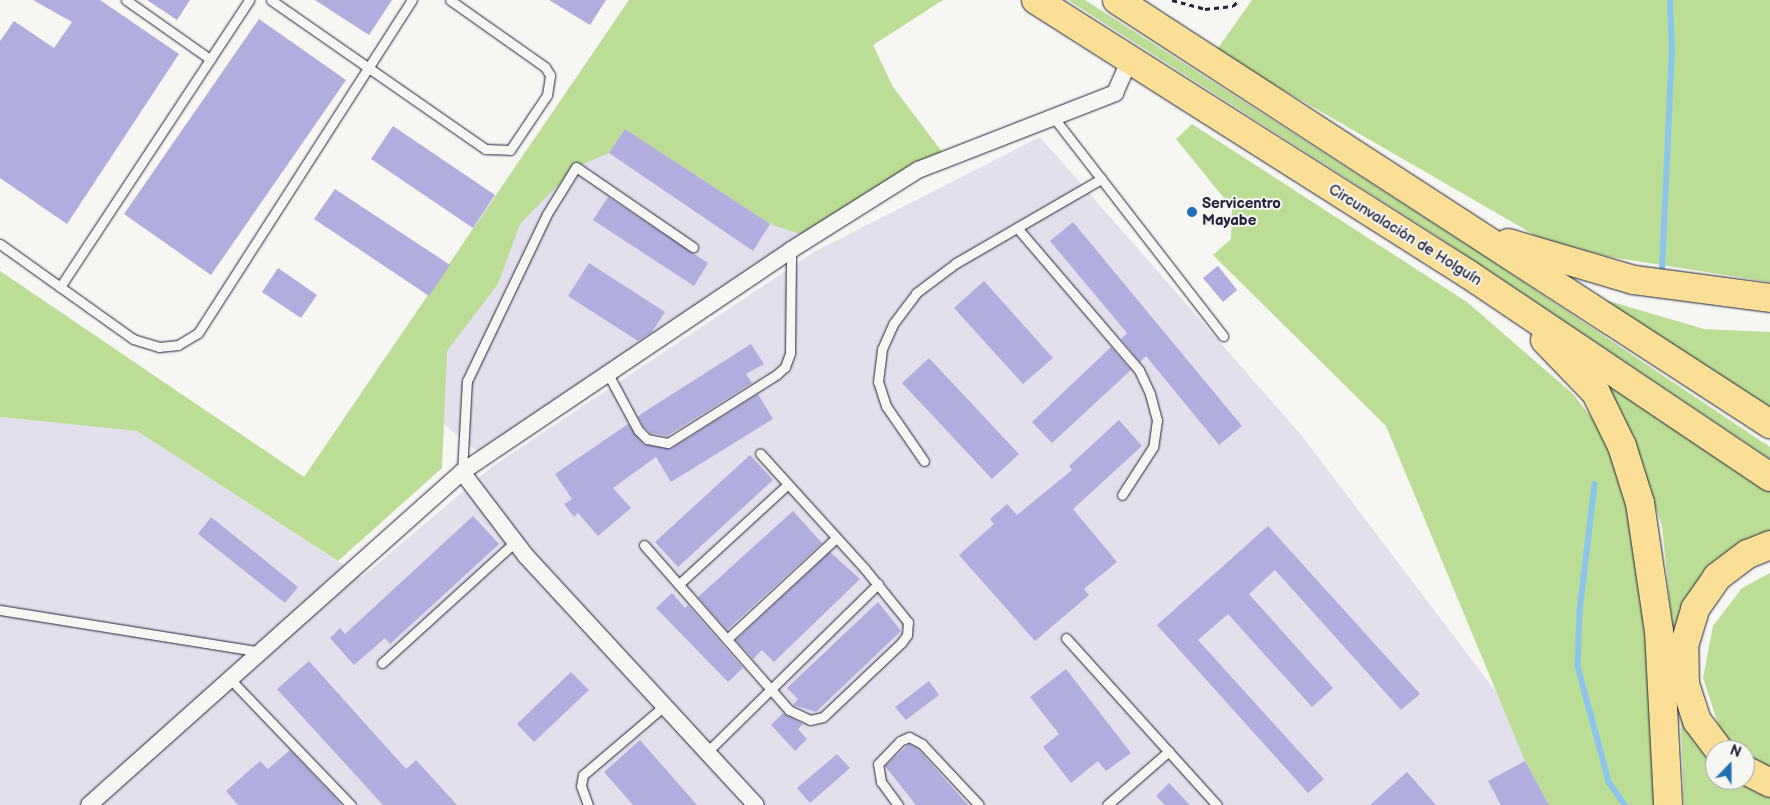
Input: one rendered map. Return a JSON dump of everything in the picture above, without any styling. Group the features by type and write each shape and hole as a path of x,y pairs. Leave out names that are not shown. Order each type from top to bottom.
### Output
{"highway":[{"name":"Circunvalación de Holguín","path":"1036,0 1129,61 1468,274 1770,477"},
{"path":"1117,0 1770,424"},
{"path":"1480,234 1634,280 1770,298"},
{"path":"1468,274 1552,346 1596,392 1622,446 1640,503 1659,631 1668,805"},
{"path":"1711,740 1697,722 1688,694 1684,646 1696,609 1717,577 1748,554 1770,545"},
{"path":"1755,775 1770,783"}],"street":[{"path":"89,805 462,472 791,250 918,170 1116,93 1129,61"},
{"path":"462,472 515,542 756,805"}],"lane":[{"path":"126,0 210,59"},
{"path":"60,287 249,0"},
{"path":"271,0 485,149 510,150 547,95 550,74 545,67 450,0"},
{"path":"0,244 133,339 159,347 178,345 198,333 412,0"},
{"path":"1054,118 1223,336"},
{"path":"462,472 466,381 547,214 576,167 693,247"},
{"path":"924,461 886,406 878,382 882,349 893,324 916,293 956,264 1019,230 1101,179"},
{"path":"1019,230 1139,370 1150,394 1156,420 1152,447 1122,495"},
{"path":"608,374 638,430 658,443 678,438 776,375 785,367 790,353 791,250"},
{"path":"644,545 800,717 818,720 901,643 907,635 908,622 878,584 786,486 760,453"},
{"path":"679,584 786,486"},
{"path":"728,639 835,538"},
{"path":"382,663 515,542"},
{"path":"707,752 878,584"},
{"path":"0,610 261,652"},
{"path":"1066,638 1217,805"},
{"path":"230,679 352,805"},
{"path":"588,805 581,786 583,775 664,706"},
{"path":"898,805 881,782 878,764 900,741 909,737 922,744 979,805"},
{"path":"1107,805 1169,751"}],"path":[{"path":"1172,0 1204,9 1233,6 1239,0"}],"shaded area":[{"path":"575,79 809,237 483,456 377,370"},
{"path":"1040,137 1302,436 1582,805 0,805 0,417 137,431 362,577 493,466 814,252"}],"green space":[{"path":"629,0 943,0 873,45 893,87 943,153 809,237 770,224 625,129 609,153 576,167 520,224 498,284 447,351 442,468 338,561 137,431 0,417 0,271 304,477"},
{"path":"1068,0 1085,0 1477,251 1770,447 1770,459 1437,236"},
{"path":"1252,0 1770,0 1770,282 1610,257 1538,237 1216,51"},
{"path":"1192,124 1467,302 1573,394 1601,430 1625,488 1642,594 1658,805 1549,805 1525,761 1386,426 1213,255 1231,239 1232,208 1176,139"},
{"path":"1602,299 1704,329 1770,332 1770,413"},
{"path":"1590,372 1770,487 1770,543 1747,552 1683,643 1710,740 1705,740 1705,790 1755,789 1770,796 1770,805 1684,805 1680,700 1662,526 1634,443"},
{"path":"1770,573 1770,771 1755,763 1755,740 1728,740 1719,727 1703,678 1713,626 1742,588"}],"building":[{"path":"33,0 100,0 179,54 67,224 0,178 0,41 14,21 54,48 72,22"},
{"path":"147,0 190,0 177,20"},
{"path":"315,0 392,0 369,35"},
{"path":"549,0 606,0 590,25"},
{"path":"259,19 346,80 211,275 124,214"},
{"path":"393,126 495,195 473,228 371,159"},
{"path":"625,129 770,224 753,251 609,153"},
{"path":"335,189 450,265 429,296 314,219"},
{"path":"608,197 708,263 694,286 593,220"},
{"path":"1073,222 1242,426 1219,445 1146,356 1140,362 1121,339 1127,333 1050,241"},
{"path":"589,263 665,312 652,332 638,341 568,296"},
{"path":"1218,266 1237,290 1223,302 1203,278"},
{"path":"278,268 317,295 301,318 262,292"},
{"path":"984,281 1053,358 1023,384 954,308"},
{"path":"751,344 764,364 746,374 752,383 667,436 650,433 643,426 638,417 641,414"},
{"path":"1111,347 1131,370 1052,443 1032,422"},
{"path":"929,358 1019,454 992,479 902,383"},
{"path":"758,394 773,419 671,482 656,457 613,488 631,508 598,536 578,513 574,517 564,504 572,499 555,474 628,424 643,444 671,449"},
{"path":"1119,420 1142,446 1073,509 1117,562 1084,589 1089,595 1035,641 959,555 994,524 990,519 1007,504 1017,515 1072,470 1069,466"},
{"path":"750,455 773,480 678,567 655,542"},
{"path":"793,511 822,543 727,630 698,597"},
{"path":"473,516 499,544 390,644 385,638 354,665 330,638 340,628 345,634"},
{"path":"211,517 298,587 285,603 198,534"},
{"path":"1268,526 1420,694 1401,710 1275,570 1249,594 1333,688 1312,707 1228,614 1198,640 1324,779 1308,793 1157,625"},
{"path":"830,552 860,579 774,662 762,650 753,659 736,640"},
{"path":"672,593 685,608 688,605 743,668 728,682 656,608"},
{"path":"878,602 901,631 816,712 793,705 798,699 787,688"},
{"path":"309,661 406,769 416,760 457,805 383,805 277,689"},
{"path":"1066,669 1131,753 1106,771 1098,761 1071,783 1043,747 1059,734 1030,697"},
{"path":"571,672 589,690 534,742 517,724"},
{"path":"929,681 939,695 906,720 895,707"},
{"path":"783,713 803,724 798,729 807,739 795,751 771,725"},
{"path":"640,740 697,805 633,805 604,772"},
{"path":"909,744 918,749 968,805 916,805 885,766"},
{"path":"290,750 342,805 238,805 226,791 260,761 268,769"},
{"path":"837,754 850,768 810,803 797,788"},
{"path":"1525,761 1549,805 1501,805 1488,781"},
{"path":"1407,772 1436,805 1370,805"},
{"path":"1169,783 1190,805 1165,805 1156,796"}],"waterway":[{"path":"1662,269 1672,52 1670,0"},
{"path":"1595,484 1580,611 1578,666 1609,782 1625,805"}],"place":[{"name":"Servicentro Mayabe","path":"1192,212"}]}
